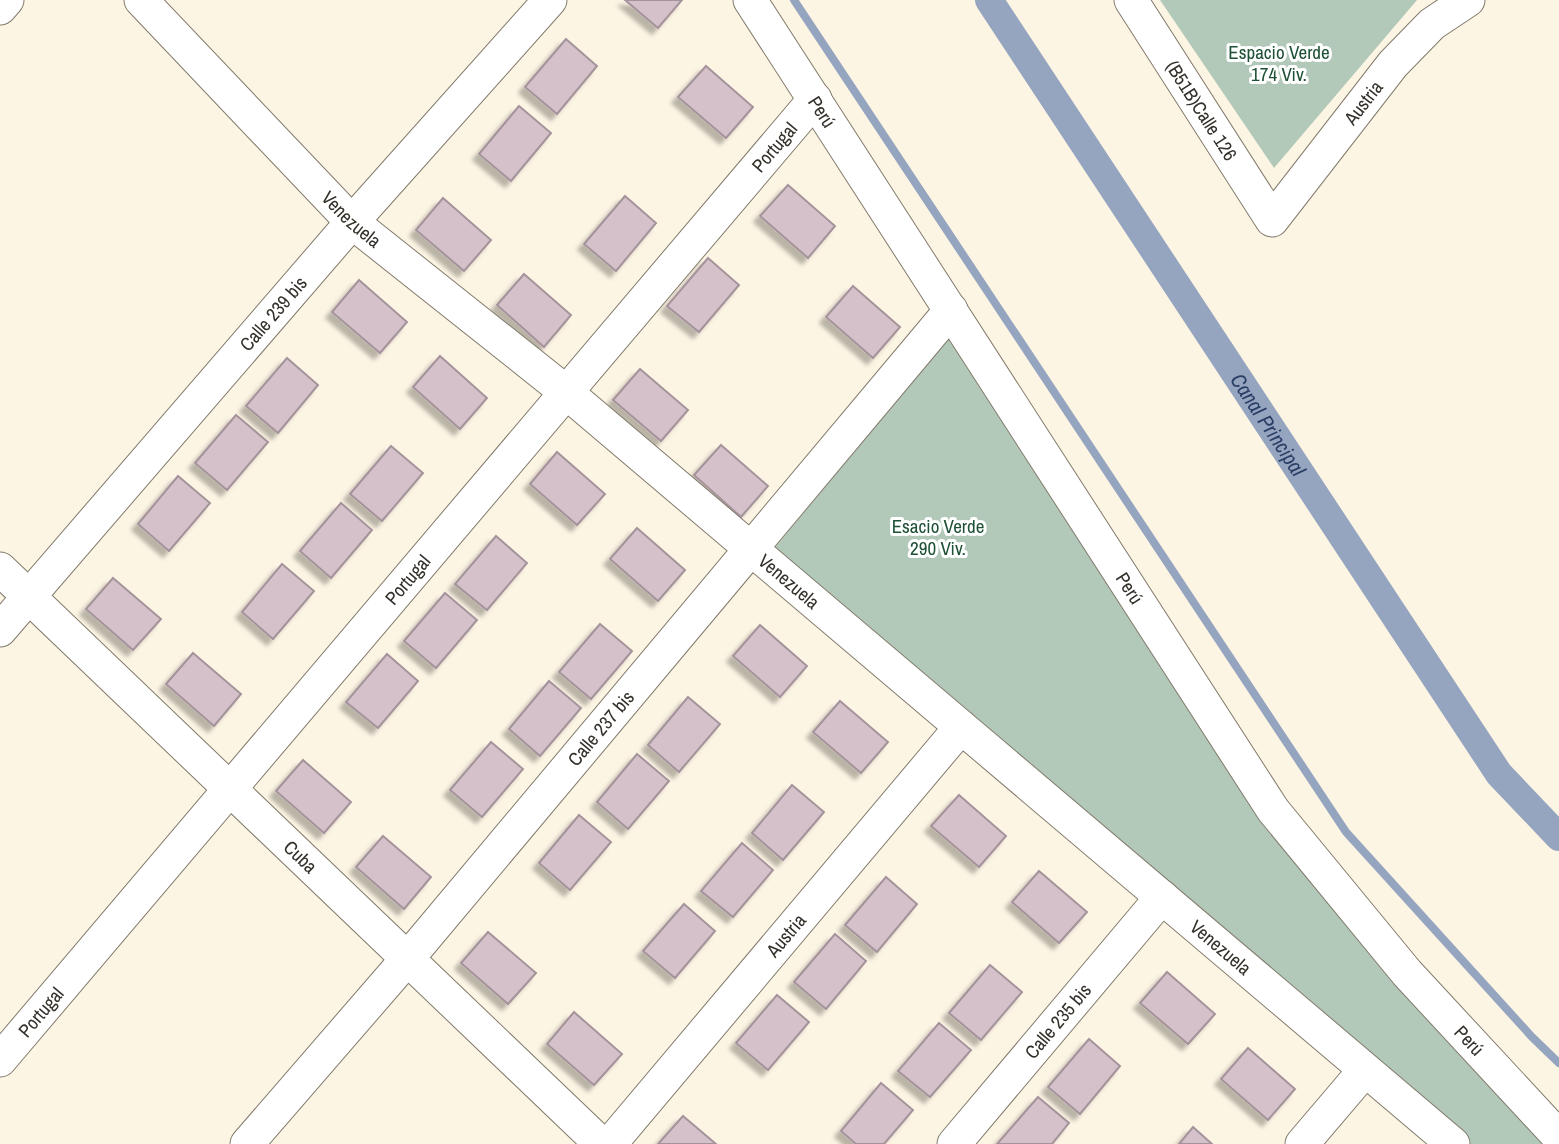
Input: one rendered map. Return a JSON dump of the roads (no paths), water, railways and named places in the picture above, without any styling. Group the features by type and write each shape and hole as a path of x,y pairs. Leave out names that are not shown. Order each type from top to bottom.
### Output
{"street":[{"path":"0,8 7,0"},
{"name":"Venezuela","path":"141,0 352,222 566,392 1453,1144"},
{"name":"Calle 239 bis","path":"0,630 352,222 550,0"},
{"name":"Perú","path":"750,0 1273,810 1407,973 1559,1138"},
{"name":"(B51B)Calle 126","path":"1130,0 1272,220"},
{"name":"Austria","path":"1272,220 1393,64 1432,24 1468,0"},
{"name":"Portugal","path":"0,1060 815,99"},
{"name":"Calle 237 bis","path":"247,1144 408,958 951,310"},
{"name":"Cuba","path":"0,569 601,1144"},
{"name":"Austria","path":"610,1144 961,727"},
{"name":"Calle 235 bis","path":"954,1144 1162,897"},
{"path":"1303,1144 1366,1070"}],"waterway":[{"path":"794,0 1346,832 1532,1037 1559,1063"},
{"name":"Canal Principal","path":"989,0 1499,774 1559,837"}],"park label":[{"name":"Espacio Verde 174 Viv.","path":"1279,63"},
{"name":"Esacio Verde 290 Viv.","path":"938,537"}]}
